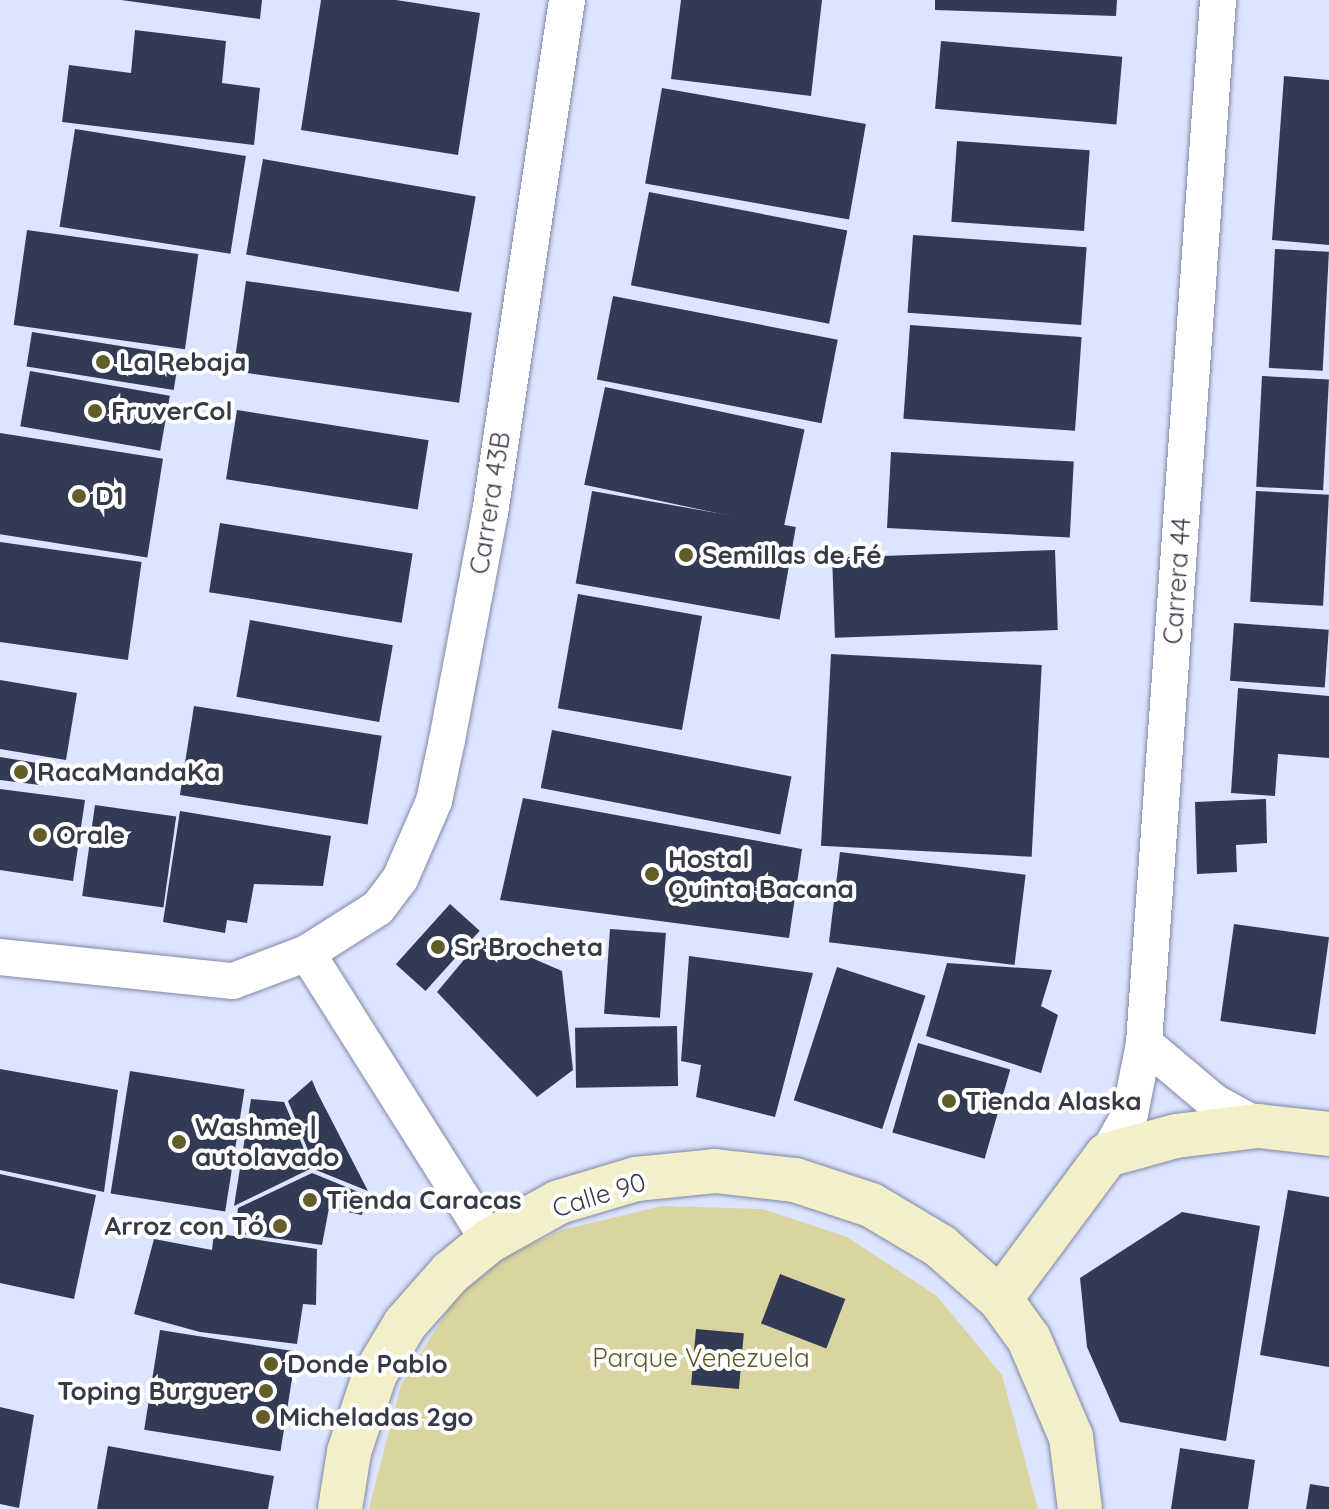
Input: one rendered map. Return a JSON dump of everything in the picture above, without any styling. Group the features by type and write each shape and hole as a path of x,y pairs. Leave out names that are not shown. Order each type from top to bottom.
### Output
{"street":[{"name":"Carrera 43B","path":"307,953 378,908 417,852 434,801 490,513 567,0"},
{"name":"Carrera 44","path":"1107,1155 1130,1114 1144,1043 1218,0"},
{"path":"0,957 208,981 233,981 307,953 489,1241 405,1324 375,1374 349,1452 340,1509"},
{"path":"1144,1043 1214,1102 1258,1126"},
{"path":"1080,1509 1071,1437 1029,1339 1000,1299 1107,1155 1176,1136 1258,1126 1329,1134"},
{"name":"Calle 90","path":"489,1241 559,1202 636,1179 715,1171 782,1178 871,1205 940,1246 1000,1299"}],"green space":[{"name":"Parque Venezuela","path":"662,1206 762,1209 847,1237 937,1296 1002,1375 1038,1509 369,1509 401,1385 456,1297 505,1257 562,1230"}],"building":[{"path":"121,0 262,0 260,19"},
{"path":"321,0 396,0 480,13 458,155 301,130"},
{"path":"681,0 822,0 811,96 671,79"},
{"path":"935,0 1117,0 1116,16 935,10"},
{"path":"135,30 226,41 222,83 260,88 254,145 62,122 69,65 131,73"},
{"path":"941,41 1122,57 1116,125 935,109"},
{"path":"1284,76 1329,80 1329,245 1272,240"},
{"path":"662,88 866,124 849,219 645,184"},
{"path":"75,129 246,156 230,254 60,227"},
{"path":"957,141 1090,150 1084,231 951,222"},
{"path":"263,159 476,197 459,292 246,255"},
{"path":"649,192 847,231 829,324 631,285"},
{"path":"27,230 198,254 185,349 14,325"},
{"path":"913,235 1087,247 1081,325 908,313"},
{"path":"1275,249 1329,252 1323,371 1269,368"},
{"path":"246,281 472,313 459,403 233,371"},
{"path":"613,296 838,340 822,423 597,379"},
{"path":"910,325 1082,337 1075,431 903,419"},
{"name":"La Rebaja","path":"32,332 179,355 174,390 27,367"},
{"name":"FruverCol","path":"30,371 170,396 160,451 20,426"},
{"path":"1262,376 1329,380 1323,490 1256,487"},
{"path":"605,387 805,429 784,527 584,485"},
{"path":"237,410 429,440 418,509 226,479"},
{"name":"D1","path":"0,433 163,459 147,558 0,534"},
{"path":"891,452 1074,462 1070,537 887,528"},
{"name":"Semillas de Fé","path":"592,491 796,527 780,620 576,584"},
{"path":"1256,491 1329,495 1323,606 1250,602"},
{"path":"220,523 413,554 402,623 209,592"},
{"path":"0,542 142,562 128,660 0,642"},
{"path":"1055,550 1058,630 835,638 832,558"},
{"path":"578,594 702,616 682,730 558,708"},
{"path":"250,620 393,645 379,722 236,697"},
{"path":"1234,623 1329,630 1325,687 1230,681"},
{"path":"831,654 1042,665 1032,857 821,846"},
{"path":"0,680 77,693 66,760 0,749"},
{"path":"1238,688 1329,696 1329,758 1278,754 1275,796 1231,793"},
{"path":"194,706 382,736 368,825 180,795"},
{"path":"552,730 792,777 780,834 541,788"},
{"name":"RacaMandaKa","path":"0,757 43,764 40,785 0,780"},
{"name":"Orale","path":"0,789 85,800 73,881 0,870"},
{"name":"Hostal Quinta Bacana","path":"523,798 802,849 789,938 500,900"},
{"path":"1266,799 1267,843 1236,845 1237,872 1197,874 1195,802"},
{"path":"95,805 176,816 163,908 82,896"},
{"path":"180,811 331,836 323,886 254,884 247,923 227,920 225,933 163,922"},
{"path":"840,852 1026,875 1015,965 829,942"},
{"name":"Sr Brocheta","path":"450,904 480,931 426,991 396,964"},
{"path":"1234,924 1329,937 1315,1034 1220,1021"},
{"path":"610,929 666,933 660,1018 604,1014"},
{"path":"483,937 562,971 573,1070 537,1097 437,992"},
{"path":"689,956 813,973 775,1117 696,1097 701,1065 681,1061"},
{"path":"947,963 1052,970 1041,1006 1058,1015 1041,1073 926,1036"},
{"path":"837,967 925,996 882,1129 794,1100"},
{"path":"677,1026 678,1086 576,1088 575,1028"},
{"name":"Tienda Alaska","path":"918,1043 1010,1069 985,1159 892,1132"},
{"path":"0,1069 118,1090 104,1192 0,1170"},
{"name":"Washme | autolavado","path":"130,1071 245,1089 225,1212 111,1193"},
{"path":"312,1080 368,1191 316,1170 288,1101"},
{"path":"251,1099 284,1102 312,1168 234,1206"},
{"path":"312,1173 366,1195 362,1215 329,1208 322,1245 235,1233 238,1208"},
{"path":"0,1174 96,1195 74,1299 0,1283"},
{"path":"1288,1190 1329,1197 1329,1367 1260,1355"},
{"path":"1182,1212 1260,1226 1226,1441 1120,1422 1087,1347 1080,1278"},
{"path":"214,1233 317,1249 316,1305 303,1304 297,1344 200,1332 134,1314 154,1239 212,1250"},
{"path":"780,1274 845,1299 826,1349 761,1323"},
{"path":"696,1329 744,1333 739,1389 691,1385"},
{"path":"160,1330 296,1352 281,1451 144,1430"},
{"path":"0,1407 34,1415 19,1508 0,1504"},
{"path":"108,1446 274,1476 268,1509 97,1509"},
{"path":"1180,1448 1255,1460 1248,1509 1171,1509"},
{"path":"1310,1484 1329,1487 1329,1509 1306,1509"}],"place":[{"name":"La Rebaja","path":"103,362"},
{"name":"FruverCol","path":"95,411"},
{"name":"D1","path":"79,496"},
{"name":"Semillas de Fé","path":"686,555"},
{"name":"RacaMandaKa","path":"21,772"},
{"name":"Orale","path":"40,835"},
{"name":"Hostal Quinta Bacana","path":"652,874"},
{"name":"Sr Brocheta","path":"438,947"},
{"name":"Tienda Alaska","path":"949,1101"},
{"name":"Washme | autolavado","path":"179,1142"},
{"name":"Tienda Caracas","path":"310,1200"},
{"name":"Arroz con Tó","path":"280,1226"},
{"name":"Donde Pablo","path":"271,1364"},
{"name":"Toping Burguer","path":"266,1391"},
{"name":"Micheladas 2go","path":"263,1417"}]}
